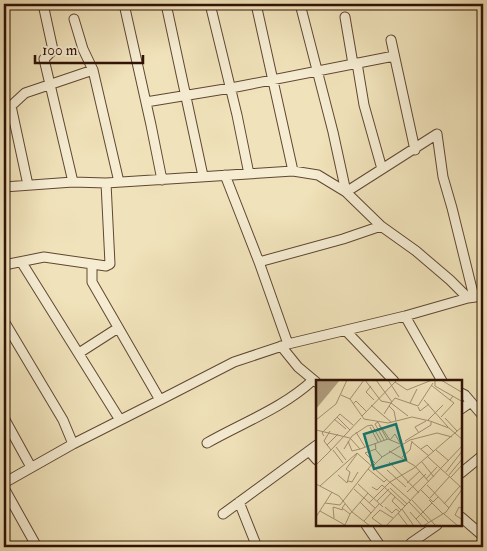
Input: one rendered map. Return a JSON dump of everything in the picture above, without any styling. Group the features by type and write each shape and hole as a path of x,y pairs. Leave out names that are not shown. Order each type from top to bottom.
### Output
{"street":[{"path":"43,4 53,50 44,59 73,182"},
{"path":"124,4 162,180"},
{"path":"166,4 204,176"},
{"path":"210,4 231,88 249,174"},
{"path":"256,4 293,172"},
{"path":"300,4 333,132 346,192"},
{"path":"345,17 364,105 382,169"},
{"path":"74,19 83,49 93,70 119,182"},
{"path":"391,40 415,150"},
{"path":"146,102 231,88 394,56"},
{"path":"28,185 11,106 24,93 93,70"},
{"path":"346,192 415,150 437,134 443,177 475,297"},
{"path":"4,187 293,172 318,175 346,192 381,226 416,251 450,280 475,297"},
{"path":"207,442 264,413 315,382 298,367 284,345 259,262 225,175"},
{"path":"4,265 22,263 34,258 44,257 106,266 110,264 106,183"},
{"path":"259,262 343,239 381,226"},
{"path":"22,263 120,420"},
{"path":"92,264 92,282 160,400"},
{"path":"4,483 74,444 234,362 284,345 346,331 475,297"},
{"path":"405,316 441,380"},
{"path":"4,322 63,420 74,444"},
{"path":"79,353 118,328"},
{"path":"346,331 393,380"},
{"path":"462,394 465,395 483,416"},
{"path":"462,408 471,402"},
{"path":"4,418 31,467"},
{"path":"222,514 313,448"},
{"path":"462,472 483,456"},
{"path":"4,488 38,547"},
{"path":"239,502 256,547"},
{"path":"462,518 483,536"},
{"path":"367,526 381,547"},
{"path":"411,543 436,526"}]}
